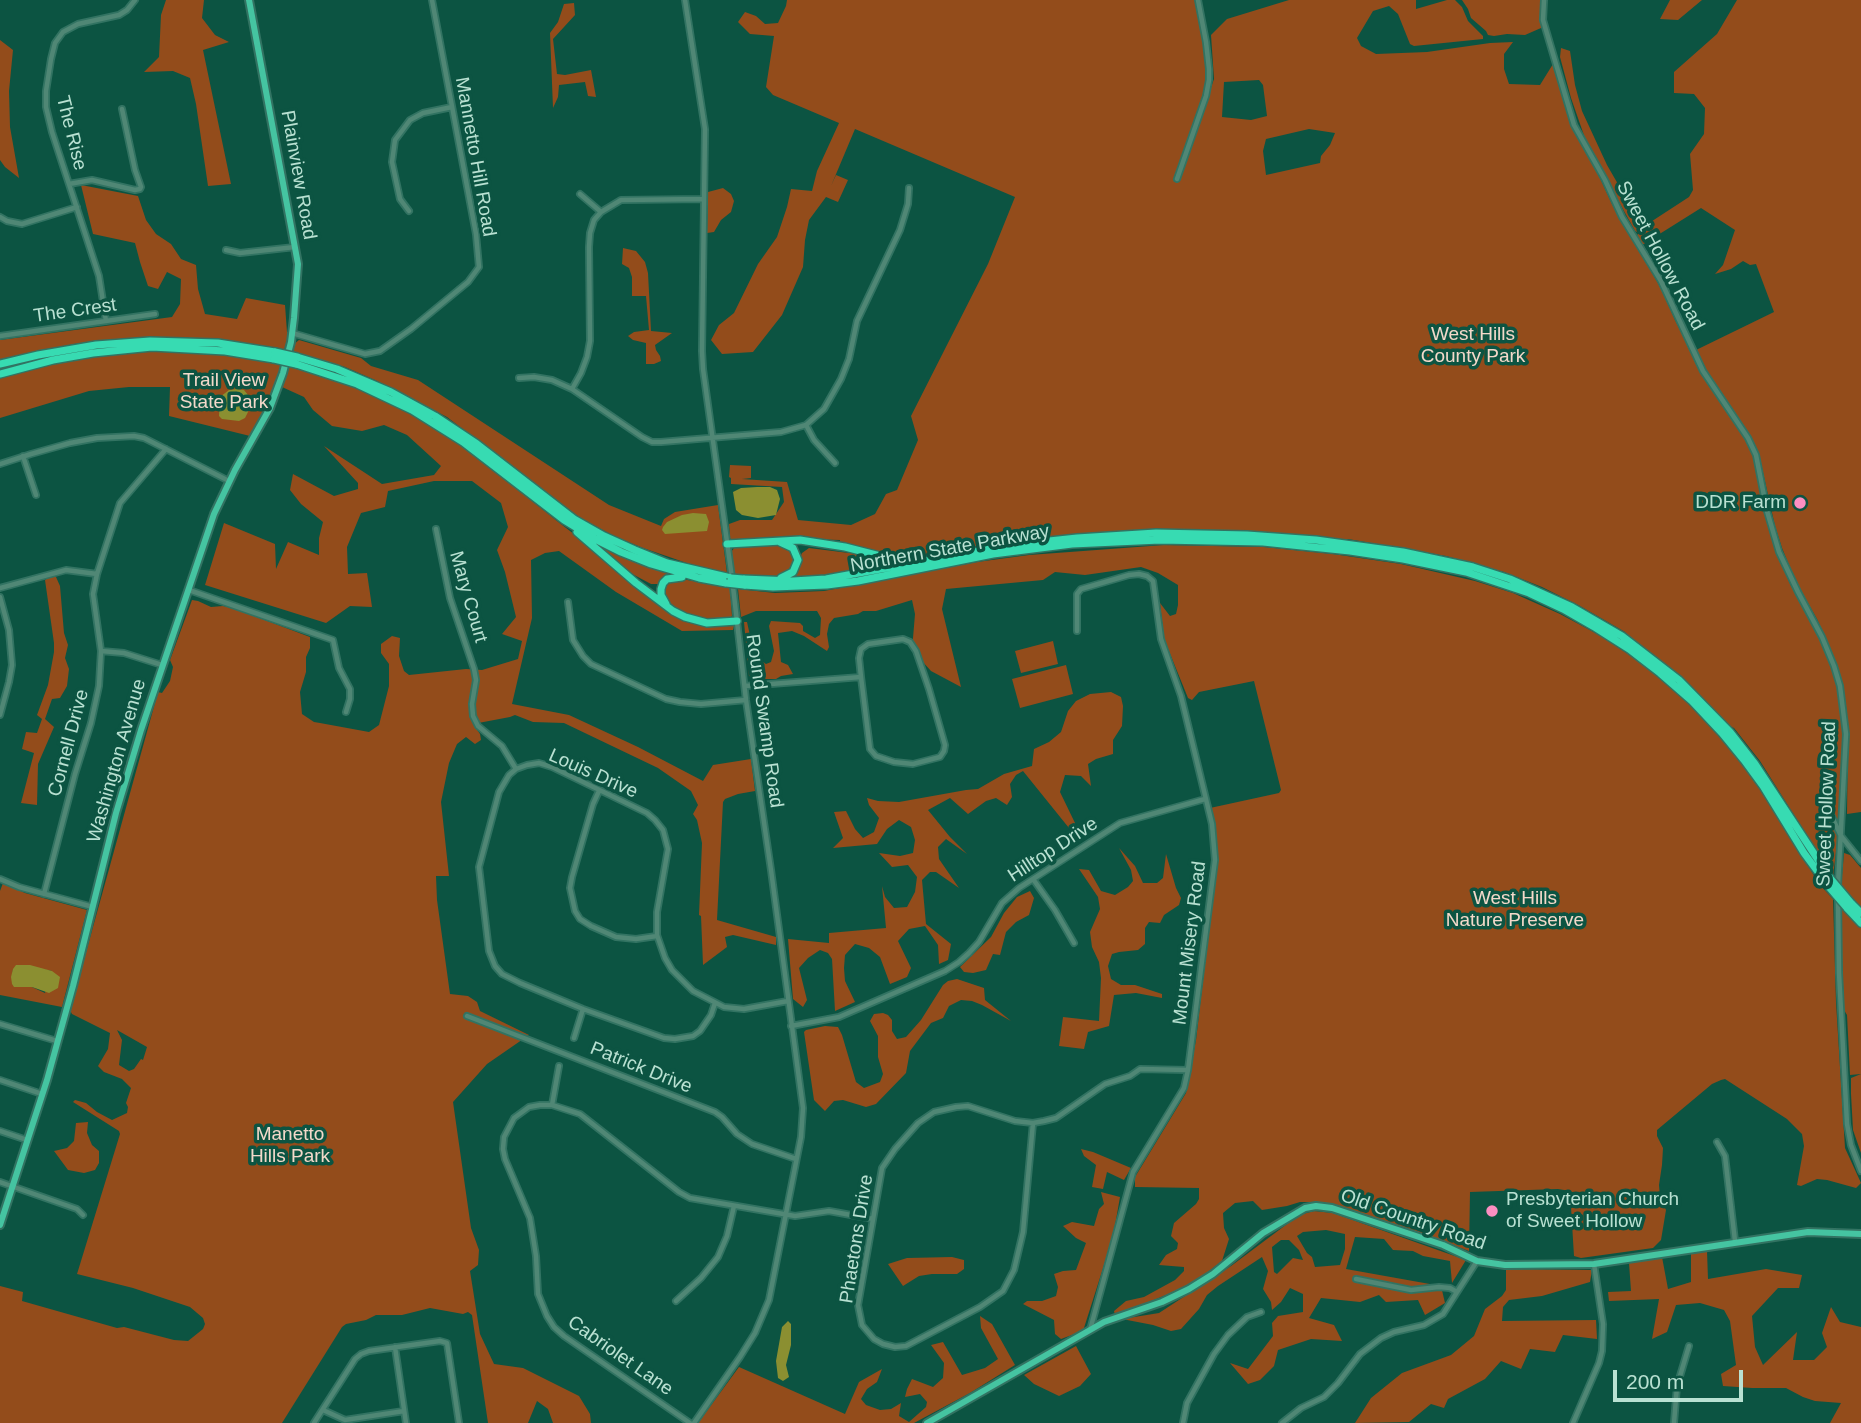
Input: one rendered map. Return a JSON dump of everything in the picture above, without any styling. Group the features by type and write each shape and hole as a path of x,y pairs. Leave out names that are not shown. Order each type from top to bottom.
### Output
{"highway":[{"name":"Northern State Parkway","path":"0,364 96,345 149,341 218,343 337,369 391,392 435,416 477,444 575,519 604,536 667,562 724,580"},
{"name":"Northern State Parkway","path":"0,374 53,360 152,347 274,355"},
{"name":"Northern State Parkway","path":"296,361 357,384 412,410 463,442 564,520 621,552 699,578 773,587 827,585 993,554 1072,544 1160,540 1263,542 1350,551 1466,572 1529,593 1607,635 1660,673 1692,701 1744,760 1829,887 1849,906 1861,913"},
{"path":"564,520 636,583 673,611 707,623 737,621"},
{"name":"Northern State Parkway","path":"743,582 827,579 1032,542 1169,533 1316,540 1403,552 1473,567 1547,594 1595,620 1646,653 1679,680 1717,717 1755,764 1861,923"},
{"path":"727,544 800,540 892,559 960,553"},
{"path":"769,541 791,546 798,560"},
{"path":"753,580 787,576 796,569 800,553 807,546 829,544"},
{"path":"699,578 667,579 661,589 664,601 674,610 696,619 737,621"}],"main road":[{"name":"Plainview Road","path":"249,0 296,247 298,276 287,357"},
{"name":"Washington Avenue","path":"0,1225 58,1041 123,788 162,665 214,514 229,481 270,408 287,357"},
{"name":"Old Country Road","path":"927,1423 1115,1317 1162,1302 1189,1289 1213,1275 1263,1233 1305,1208 1316,1206 1332,1209 1443,1245 1477,1261 1505,1265 1594,1264 1808,1231 1861,1234"}],"street":[{"name":"The Rise","path":"106,321 99,276 52,132 47,107 48,73 55,43 68,28 119,15 135,0"},
{"name":"Mannetto Hill Road","path":"292,333 373,354 390,345 468,282 479,267 476,234 432,0"},
{"name":"Round Swamp Road","path":"685,0 705,129 702,351 744,686 803,1108 801,1137 774,1278 764,1314 740,1357 692,1423"},
{"path":"1177,180 1209,80 1206,42 1198,0"},
{"name":"Sweet Hollow Road","path":"1544,0 1543,20 1574,125 1622,217 1661,281 1703,371 1748,438 1756,455 1767,511 1779,552 1822,637 1840,686 1846,734 1837,908 1847,1124 1851,1145 1861,1171"},
{"path":"409,211 400,199 392,162 395,140 410,120 423,113 452,107"},
{"path":"69,184 92,180 140,189 122,109"},
{"path":"519,378 552,380 572,389 652,442 781,432 806,425 824,409 841,379 849,359 857,321 900,230 908,204 909,188"},
{"path":"580,194 601,212"},
{"path":"572,389 587,357 590,341 589,247 594,220 601,212 621,200 704,199"},
{"path":"0,217 22,224 77,207"},
{"path":"226,250 240,253 296,247"},
{"name":"The Crest","path":"0,336 155,314"},
{"path":"806,425 814,440 835,463"},
{"path":"0,464 70,443 124,435 144,438 229,481"},
{"name":"Cornell Drive","path":"44,894 96,702 101,651 93,594 97,574 120,503 166,449"},
{"path":"23,456 36,495"},
{"name":"Mary Court","path":"436,530 450,598 475,671 473,716 478,726 502,746 516,769"},
{"path":"0,587 66,570 97,574"},
{"name":"Mount Misery Road","path":"1077,631 1077,594 1081,589 1129,575 1139,574 1153,581 1161,639 1181,696 1212,824 1215,860 1184,1088 1133,1172 1090,1331"},
{"path":"189,590 333,640 341,673 350,689 346,712"},
{"path":"0,597 9,630 12,666 0,715"},
{"path":"568,602 573,640 591,664 666,699 701,704 746,700"},
{"path":"903,639 910,642 916,650 945,745 940,757 913,764 876,756 870,748 860,677 861,649 868,644 903,639"},
{"path":"101,651 124,653 162,665"},
{"path":"744,686 860,677"},
{"name":"Louis Drive","path":"516,769 539,764 552,767 647,813 663,830 668,849 657,912 657,935 664,958 681,981 693,991 724,1007 744,1009 788,1002"},
{"path":"516,769 499,792 479,867 489,951 495,966 511,979 583,1009 675,1040 693,1036 700,1031 711,1015 715,1003"},
{"path":"599,791 572,877 571,900 575,911 580,919 591,926 616,937 636,939 657,935"},
{"name":"Hilltop Drive","path":"792,1026 839,1017 945,971 979,942 1002,903 1033,879 1120,823 1205,799"},
{"path":"1824,800 1841,836 1861,861"},
{"path":"0,879 19,887 93,907"},
{"path":"1033,879 1074,943"},
{"name":"Patrick Drive","path":"574,1038 583,1009"},
{"name":"Patrick Drive","path":"467,1016 715,1112 751,1144 796,1159"},
{"path":"0,1024 58,1041"},
{"name":"Patrick Drive","path":"552,1105 559,1066"},
{"path":"1033,1123 1056,1118 1105,1084 1130,1076 1140,1069 1188,1070"},
{"path":"0,1080 42,1094"},
{"path":"552,1105 580,1114 679,1192 691,1198 785,1215 804,1216 829,1211 873,1219"},
{"name":"Cabriolet Lane","path":"552,1105 529,1107 521,1111 507,1127 503,1149 530,1218 541,1305 554,1327 564,1336 692,1423"},
{"name":"Phaetons Drive","path":"968,1106 1015,1121 1033,1123 1023,1232 1014,1270 1003,1291 980,1307 906,1346 895,1347 874,1339 862,1325 858,1305 882,1168 895,1149 918,1122 946,1109 968,1106"},
{"path":"0,1131 27,1140"},
{"path":"1717,1142 1725,1156 1735,1241"},
{"path":"0,1182 77,1209 83,1215"},
{"path":"676,1301 701,1278 718,1257 727,1236 733,1206"},
{"path":"1282,1423 1301,1408 1324,1397 1360,1354 1381,1338 1432,1322 1443,1314 1477,1261"},
{"path":"1573,1423 1602,1351 1603,1324 1594,1264"},
{"path":"1356,1279 1411,1290 1439,1287 1457,1292"},
{"path":"1183,1423 1187,1403 1214,1354 1228,1335 1247,1317 1261,1312"},
{"path":"314,1423 361,1353 440,1341 447,1343 458,1423"},
{"path":"1674,1423 1677,1386 1689,1346"},
{"path":"395,1347 406,1423"},
{"path":"323,1410 345,1420 404,1410"}],"green space":[{"path":"166,0 204,0 202,18 215,35 229,42 203,50 231,184 208,186 190,78 173,71 144,72 159,57 161,15"},
{"name":"West Hills County Park","path":"787,0 1196,0 1205,42 1207,82 1181,162 1182,172 1214,79 1211,35 1227,19 1289,0 1416,0 1416,9 1455,0 1483,39 1414,46 1410,44 1398,14 1389,6 1373,11 1357,38 1361,46 1376,54 1427,52 1513,42 1504,54 1504,69 1509,84 1540,85 1553,64 1577,136 1612,204 1662,290 1704,376 1747,441 1755,460 1775,548 1791,586 1823,641 1838,686 1845,733 1838,856 1836,852 1833,877 1760,761 1734,728 1698,693 1625,632 1542,587 1504,572 1446,556 1348,539 1344,541 1220,531 999,542 912,557 896,557 840,544 840,540 731,540 729,524 740,520 772,520 784,502 782,487 731,484 730,465 751,466 751,478 742,479 787,482 798,520 851,525 875,514 886,494 897,490 918,440 911,416 988,264 1015,197 855,129 831,186 836,175 848,180 838,202 826,197 809,220 803,267 782,315 753,352 722,354 711,340 719,325 734,313 758,264 777,237 791,189 812,191 817,171 839,123 773,95 766,87 774,36 750,34 738,22 745,12 756,16 765,24 778,23","holes":["1259,80 1263,85 1267,116 1251,120 1222,117 1224,82","1309,129 1335,133 1321,156 1320,163 1266,175 1263,151 1266,139"]},
{"path":"1462,0 1541,0 1541,28 1525,35 1488,35 1471,18"},
{"path":"1670,0 1702,0 1678,20 1660,19"},
{"path":"1737,0 1861,0 1861,812 1847,814 1846,706 1830,648 1782,548 1760,459 1749,435 1706,373 1696,350 1774,312 1756,264 1750,265 1743,261 1731,269 1715,274 1723,265 1735,230 1701,208 1642,245 1636,236 1639,233 1635,231 1587,144 1560,57 1561,48 1570,51 1582,111 1607,165 1641,224 1646,225 1689,197 1693,190 1690,154 1704,134 1705,108 1694,94 1674,93 1674,72 1717,34"},
{"path":"574,3 575,15 553,39 557,74 591,70 596,97 588,96 585,82 559,85 553,108 550,33 558,22 564,4"},
{"path":"0,40 13,50 9,91 10,127 19,178 0,160"},
{"path":"81,185 138,196 146,220 156,234 171,244 181,259 196,265 198,289 205,314 237,319 246,298 285,305 287,332 290,333 284,350 213,339 146,337 74,344 0,360 0,340 172,317 180,304 181,279 167,272 158,289 148,286 135,243 93,234"},
{"path":"723,188 731,194 734,201 731,212 721,220 714,232 707,233 708,192"},
{"path":"623,248 636,251 645,262 651,331 672,333 655,345 661,361 654,364 646,364 646,343 628,336 634,332 649,330 646,296 632,296 632,277 629,268 622,264"},
{"path":"299,340 361,358 371,366 418,380 609,505 661,526 664,519 675,512 718,505 727,573 710,571 643,548 582,519 447,417 345,367 292,352 293,345"},
{"name":"Trail View State Park","path":"154,350 232,356 282,365 272,396 250,436 169,416 170,387 89,391 0,418 0,377 81,357"},
{"name":"Manetto Hills Park","path":"287,365 383,399 465,447 683,618 734,626 733,630 682,631 616,592 559,551 545,553 531,560 532,618 512,704 569,715 703,781 713,765 751,759 755,791 738,794 723,802 717,920 776,937 776,945 733,935 725,937 727,947 703,965 699,915 702,843 693,814 698,805 691,791 658,768 564,723 533,722 515,715 473,724 481,740 475,744 466,737 457,744 449,763 441,802 449,876 436,876 437,900 450,994 468,996 477,1002 480,1011 529,1035 487,1064 453,1102 471,1228 479,1250 478,1265 470,1271 480,1334 494,1364 523,1368 579,1396 590,1414 591,1423 553,1423 548,1409 537,1401 528,1423 488,1423 472,1315 468,1312 463,1314 430,1308 402,1315 376,1315 342,1327 282,1423 0,1423 0,1286 23,1292 22,1301 117,1328 124,1327 174,1340 188,1341 203,1329 205,1324 203,1318 190,1307 133,1288 77,1274 120,1134 73,1102 75,1100 86,1103 112,1120 127,1113 126,1103 131,1088 122,1079 104,1072 98,1066 108,1049 110,1033 72,1014 70,1010 158,692 162,693 170,681 173,667 170,660 192,600 211,607 233,608 310,637 306,672 300,692 302,714 314,722 369,732 379,725 389,686 389,664 381,653 381,644 392,636 400,638 399,656 404,671 409,675 482,670 518,659 522,641 502,634 516,617 497,550 508,527 501,503 472,481 434,481 388,491 385,507 361,513 347,547 348,574 367,573 372,607 350,606 326,623 205,585 224,523 275,544 276,569 288,542 319,555 323,522 301,504 290,490 293,474 334,496 358,489 358,483 324,446 382,484 434,475 441,466 407,435 384,425 362,431 332,426 313,410 304,397 282,387","holes":["117,1030 147,1047 143,1060 129,1071 119,1065 122,1040"]},
{"path":"594,543 674,575 658,584 651,584 621,568"},
{"path":"784,545 791,548 796,557 792,571 779,576 752,577 734,574 731,552 735,547"},
{"name":"West Hills Nature Preserve","path":"1164,545 1264,547 1333,554 1401,564 1475,581 1513,593 1601,636 1643,664 1681,696 1741,762 1779,817 1819,884 1833,899 1845,1148 1861,1183 1856,1188 1817,1179 1801,1186 1797,1185 1804,1146 1802,1134 1787,1119 1725,1079 1712,1084 1657,1130 1663,1148 1660,1197 1666,1210 1661,1240 1653,1248 1581,1258 1574,1256 1570,1191 1558,1189 1470,1192 1469,1251 1320,1202 1300,1202 1262,1210 1253,1201 1235,1203 1223,1213 1224,1228 1229,1239 1222,1261 1183,1288 1115,1316 1114,1311 1126,1301 1144,1297 1175,1280 1184,1271 1184,1267 1159,1265 1166,1255 1177,1249 1178,1243 1171,1236 1174,1223 1196,1204 1199,1188 1135,1187 1135,1177 1186,1093 1196,1040 1218,852 1210,808 1279,793 1281,790 1254,681 1199,692 1192,700 1188,698 1164,639 1160,603 1170,616 1176,614 1178,585 1141,567 1085,575 1055,572 1043,580 946,589 942,609 961,687 931,671 912,650 915,614 912,600 876,611 863,611 834,618 829,624 827,651 792,631 778,633 781,662 788,665 793,674 776,679 751,679 744,622 747,622 759,659 766,664 771,662 774,651 769,626 771,621 800,623 803,631 815,638 820,635 821,618 817,611 756,611 741,617 738,589 775,593 824,591 977,562 1029,555"},
{"path":"809,548 858,552 896,562 834,575 791,578 802,553"},
{"path":"56,577 60,586 64,633 68,645 65,658 69,669 67,686 60,698 52,699 45,719 54,727 38,764 37,805 21,803 34,753 22,749 26,732 37,733 42,719 37,715 48,685 54,652 45,580"},
{"path":"675,578 730,587 732,616 702,619 690,616 667,603 664,587"},
{"path":"1053,641 1058,664 1021,673 1015,651"},
{"path":"1066,665 1073,694 1020,708 1012,679"},
{"path":"1111,692 1121,697 1123,706 1122,726 1113,740 1113,754 1088,764 1091,786 1081,776 1065,775 1060,792 1075,823 1073,833 1023,771 1016,775 1010,784 1012,797 1007,805 996,798 986,801 968,814 950,798 928,810 967,854 946,839 938,847 939,859 959,888 936,872 930,872 922,880 926,924 951,944 948,960 939,964 938,945 925,926 909,929 898,941 911,968 907,977 890,984 880,957 869,948 855,944 845,955 844,968 845,981 855,1002 835,1011 832,959 828,953 820,950 799,968 807,1000 803,1007 793,999 788,939 829,943 829,933 886,928 882,886 885,897 894,908 907,907 915,892 917,877 908,865 892,867 879,853 900,856 913,853 915,840 911,827 899,820 887,829 877,844 833,848 843,838 834,812 846,811 863,838 874,832 879,818 867,798 899,802 978,789 1004,774 1032,766 1034,749 1061,732 1068,711 1076,701 1090,694"},
{"path":"1119,848 1135,866 1143,883 1157,883 1163,878 1166,854 1181,898 1179,905 1164,915 1160,923 1149,922 1145,928 1145,944 1138,950 1112,954 1108,966 1111,979 1121,985 1135,985 1162,994 1162,998 1136,993 1114,995 1109,1026 1088,1032 1084,1049 1059,1046 1063,1017 1099,1021 1101,978 1090,932 1100,909 1098,897 1079,869 1089,870 1101,891 1115,895 1133,881 1131,870"},
{"path":"1844,853 1850,855 1861,868 1861,907 1841,886"},
{"path":"3,883 25,893 87,910 62,1007 0,995 0,891","holes":["13,969 52,971 45,993 32,987 12,984"]},
{"path":"1030,891 1034,898 1029,915 1006,932 1000,955 993,954 986,970 964,972 960,967 991,937 1004,913 1017,897"},
{"path":"1840,907 1861,928 1861,1074 1850,1075 1847,1015 1844,1010"},
{"path":"957,979 984,988 985,1000 1011,1021 982,1005 961,1000 949,1006 943,1018 931,1023 910,1051 906,1073 876,1104 866,1107 843,1100 834,1101 825,1111 814,1100 804,1032 806,1030 825,1026 838,1027 856,1082 864,1088 880,1082 883,1074 878,1057 878,1036 870,1021 874,1014 888,1015 897,1039 906,1037 921,1020 943,985"},
{"path":"1861,1074 1861,1153 1853,1130 1851,1078"},
{"path":"88,1122 87,1133 92,1145 99,1151 99,1163 95,1170 84,1173 68,1170 54,1151 67,1148 74,1141 76,1123"},
{"path":"1081,1149 1131,1168 1124,1180 1107,1172 1103,1189 1092,1187 1096,1165 1084,1156"},
{"path":"1101,1192 1120,1197 1113,1237 1083,1331 1061,1339 1055,1334 1054,1320 1023,1304 1056,1296 1058,1287 1054,1274 1076,1270 1086,1243 1063,1226 1072,1222 1094,1226 1099,1209 1104,1204"},
{"path":"1314,1211 1333,1213 1466,1260 1452,1283 1450,1261 1423,1256 1413,1251 1393,1250 1384,1239 1355,1237 1346,1269 1441,1286 1445,1303 1425,1315 1418,1300 1386,1302 1379,1295 1360,1302 1321,1298 1309,1318 1334,1325 1342,1341 1311,1339 1278,1350 1274,1366 1260,1380 1248,1384 1230,1363 1248,1369 1273,1336 1272,1323 1278,1316 1303,1312 1303,1294 1290,1288 1272,1310 1271,1302 1263,1289 1268,1271 1262,1257 1207,1295 1199,1309 1181,1329 1171,1331 1122,1319 1159,1313 1231,1266 1299,1215","holes":["1326,1230 1345,1234 1345,1249 1340,1265 1315,1267 1312,1257 1297,1236 1303,1232","1281,1240 1289,1240 1299,1250 1303,1260 1293,1258 1277,1274 1274,1272 1272,1247"]},
{"path":"1707,1251 1708,1279 1766,1269 1802,1275 1799,1288 1778,1288 1752,1316 1755,1347 1763,1365 1797,1332 1793,1360 1814,1360 1827,1347 1822,1333 1831,1307 1840,1322 1861,1327 1861,1423 1830,1423 1841,1403 1815,1401 1786,1388 1723,1386 1721,1374 1736,1365 1730,1321 1724,1310 1700,1303 1676,1305 1667,1332 1652,1339 1659,1299 1609,1301 1608,1292 1631,1291 1629,1263 1662,1257 1668,1289 1691,1282 1691,1254"},
{"path":"952,1257 964,1260 964,1269 957,1274 919,1276 903,1286 888,1264 907,1258"},
{"path":"1506,1269 1592,1270 1590,1282 1542,1296 1509,1300 1503,1307 1502,1321 1596,1320 1597,1339 1563,1335 1555,1352 1530,1349 1521,1369 1501,1361 1485,1379 1448,1399 1444,1408 1431,1404 1409,1422 1355,1423 1371,1398 1402,1373 1451,1355 1474,1336 1485,1309 1506,1290"},
{"path":"980,1316 992,1324 1015,1365 914,1423 698,1423 739,1367 845,1414 859,1382 882,1369 877,1382 867,1389 861,1399 866,1405 880,1410 891,1409 901,1403 899,1416 909,1422 926,1407 927,1402 920,1394 905,1397 912,1379 933,1387 943,1378 944,1363 931,1345 943,1342 962,1375 985,1368 998,1359 981,1328"},
{"path":"1076,1346 1091,1374 1080,1386 1059,1396 1034,1384 1024,1375"}],"shaded area":[{"path":"229,390 244,390 248,395 248,412 245,418 239,421 222,419 219,416 220,397"},
{"path":"770,487 777,490 780,499 776,515 758,518 742,515 736,510 733,492 741,488"},
{"path":"693,513 706,514 709,522 707,531 665,534 662,530 667,522"},
{"path":"16,965 30,965 52,971 60,977 58,988 49,993 32,987 14,987 11,977"},
{"path":"788,1321 791,1324 791,1345 786,1365 789,1377 783,1381 778,1378 776,1361 782,1327"}],"place":[{"name":"DDR Farm","path":"1800,503"},
{"name":"Presbyterian Church of Sweet Hollow","path":"1492,1211"}]}
